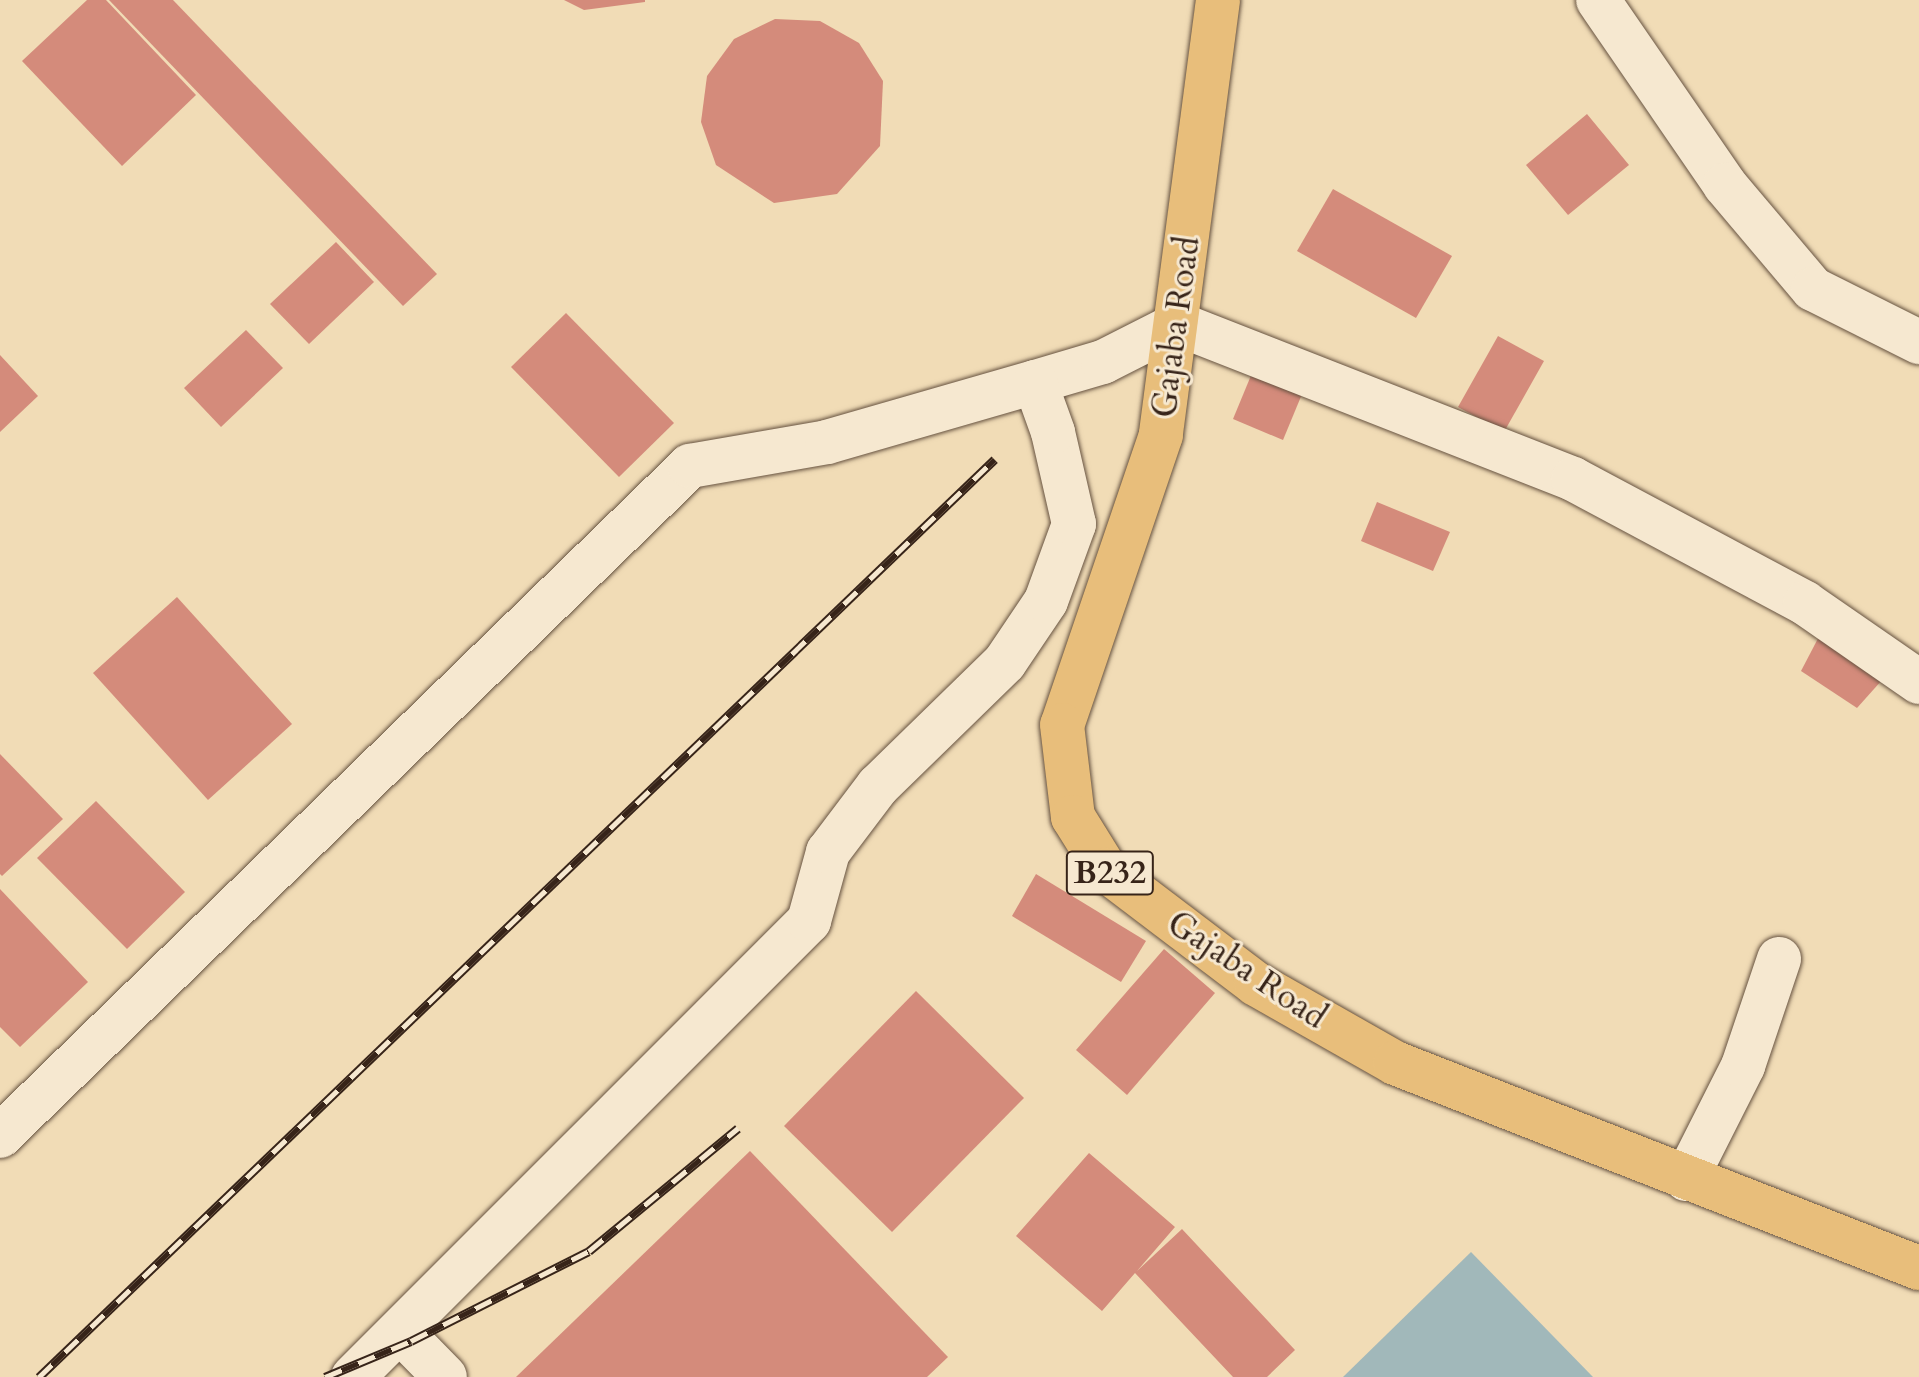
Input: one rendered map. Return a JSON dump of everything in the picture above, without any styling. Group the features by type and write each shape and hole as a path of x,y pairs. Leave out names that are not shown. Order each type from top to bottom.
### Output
{"main road":[{"name":"Gajaba Road","path":"1218,0 1178,324 1161,435 1062,725 1073,817 1106,870 1256,984 1395,1063 1919,1268"}],"street":[{"path":"1598,0 1725,185 1813,289 1919,342"},
{"path":"0,1136 690,466 827,442 1035,382 1103,362 1178,324 1573,479 1805,603 1919,682"},
{"path":"353,1377 809,921 828,852 878,786 1005,662 1046,601 1074,524 1053,432 1035,382"},
{"path":"1686,1179 1743,1066 1779,959"},
{"path":"400,1331 445,1377"}],"water":[{"path":"1471,1252 1593,1377 1343,1377"}],"building":[{"path":"87,0 106,0 196,95 122,166 22,61"},
{"path":"109,0 173,0 437,274 403,306"},
{"path":"564,0 645,0 645,2 584,10"},
{"path":"775,19 820,21 859,43 883,81 880,146 837,194 774,203 716,165 701,122 707,76 734,39"},
{"path":"1587,114 1629,165 1568,215 1526,165"},
{"path":"1333,189 1452,256 1416,318 1297,251"},
{"path":"336,242 374,282 309,344 270,304"},
{"path":"566,313 674,423 619,477 511,367"},
{"path":"246,330 283,368 221,427 184,388"},
{"path":"1498,336 1544,361 1504,432 1458,407"},
{"path":"0,355 38,396 0,432"},
{"path":"1257,361 1307,382 1283,440 1233,419"},
{"path":"1377,502 1450,532 1433,571 1361,541"},
{"path":"177,597 292,724 208,800 93,673"},
{"path":"1824,627 1891,670 1857,708 1801,671"},
{"path":"0,754 63,819 2,876 0,874"},
{"path":"96,801 185,892 127,949 37,858"},
{"path":"1036,874 1146,941 1121,982 1012,916"},
{"path":"0,889 88,982 20,1047 0,1027"},
{"path":"1164,949 1215,993 1127,1095 1076,1050"},
{"path":"916,991 1024,1098 892,1232 784,1126"},
{"path":"750,1151 948,1357 927,1377 516,1377"},
{"path":"1089,1153 1175,1227 1137,1271 1182,1229 1295,1350 1267,1377 1233,1377 1135,1273 1102,1311 1016,1236"}],"railway":[{"path":"39,1377 995,459"},
{"path":"325,1377 411,1341 589,1251 738,1128"}]}
